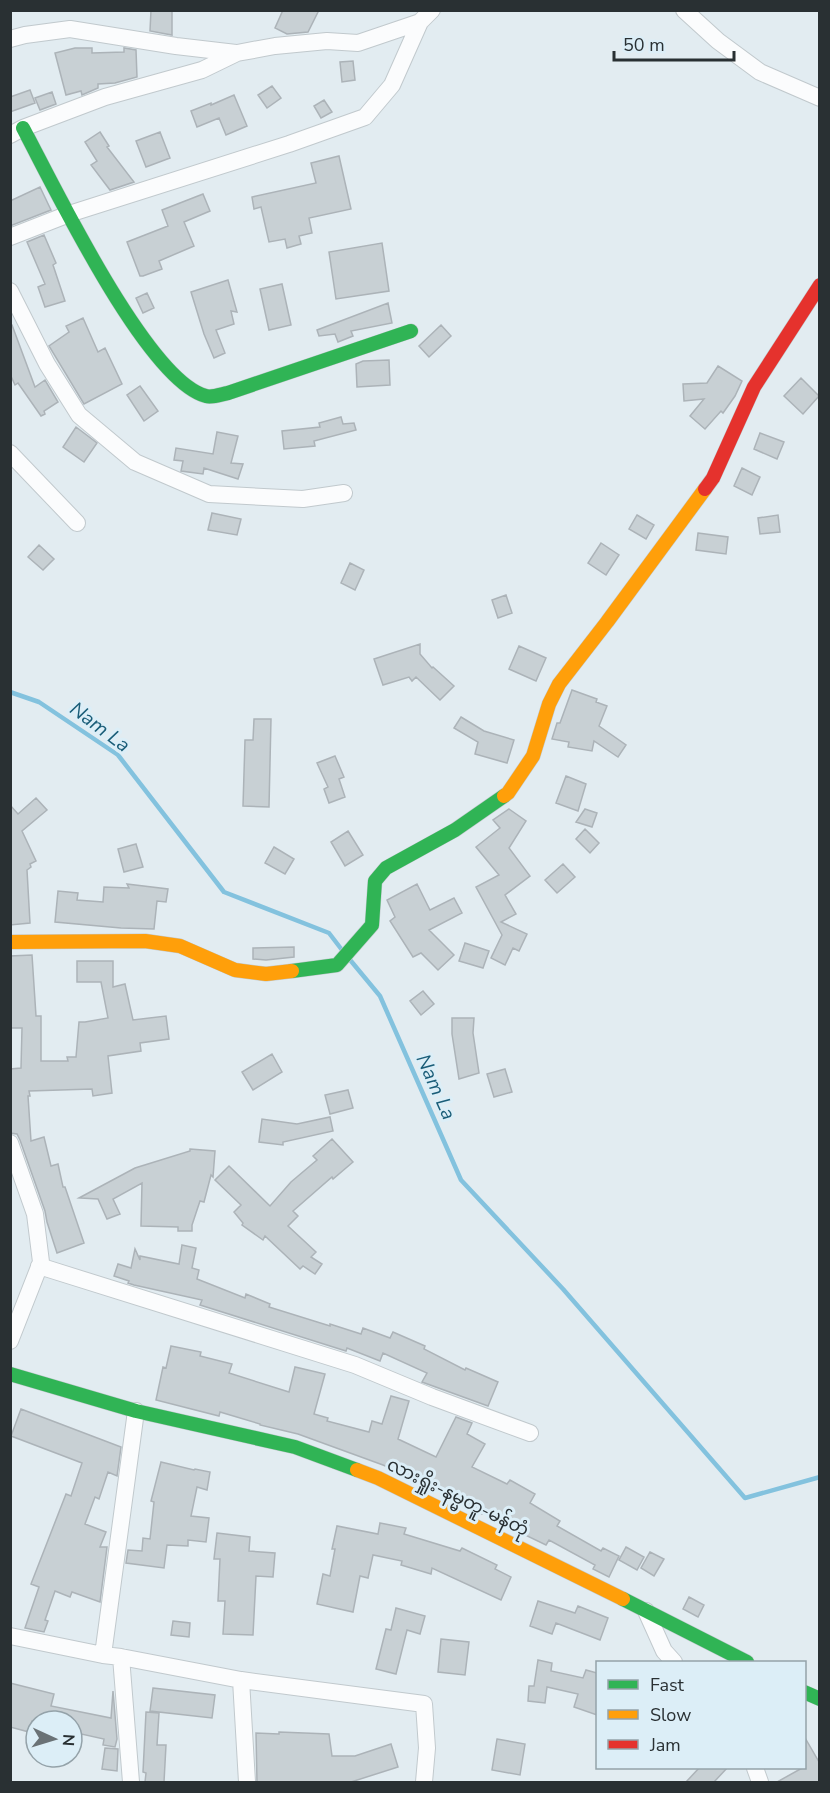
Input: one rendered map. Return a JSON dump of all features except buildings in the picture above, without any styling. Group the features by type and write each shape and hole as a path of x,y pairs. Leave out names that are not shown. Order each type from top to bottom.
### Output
{"street":[{"path":"684,10 760,72 819,98"},
{"path":"411,331 228,393 207,397 184,385 152,350 113,295 69,214 17,132 105,98 202,70 237,53 275,46 327,41 358,43 426,16"},
{"path":"10,237 69,214 289,144 365,117 392,85 426,16"},
{"path":"10,39 70,28 176,46 237,53"},
{"path":"10,942 145,941 180,946 235,970 266,974 337,965 372,925 375,881 386,868 455,830 508,793 533,756 549,704 559,684 713,478 754,387 819,285"},
{"path":"10,291 47,364 79,415 135,462 209,494 303,499 344,493"},
{"path":"10,453 77,524"},
{"path":"10,1143 34,1214 41,1262 10,1341"},
{"path":"39,1266 356,1365 432,1397 530,1433"},
{"name":"လားရှိုး-နမ္မတူ-မန်တုံ","path":"10,1374 136,1411 295,1447 378,1478 745,1661"},
{"path":"103,1655 136,1411"},
{"path":"646,1611 664,1651 673,1661"},
{"path":"10,1636 241,1680 424,1704 427,1748 424,1782"},
{"path":"121,1657 130,1782"},
{"path":"241,1680 247,1782"}],"waterway":[{"name":"Nam La","path":"10,692 39,702 118,755 224,892 329,933 342,950"},
{"name":"Nam La","path":"351,961 380,996 461,1180 563,1289 745,1498 820,1477"}],"traffic: fast":[{"path":"23,128 79,233 130,319 157,356 182,382 206,396 228,393 411,331"},
{"path":"292,971 337,965 372,925 375,881 386,868 455,830 504,796"},
{"path":"10,1374 136,1411 295,1447 357,1470"},
{"path":"623,1599 745,1661"},
{"path":"806,1693 820,1699"}],"traffic: slow":[{"path":"504,796 533,756 549,704 559,684 705,489"},
{"path":"10,942 145,941 180,946 235,970 266,974 292,971"},
{"path":"357,1470 378,1478 623,1599"}],"traffic: jam":[{"path":"705,489 713,478 754,387 820,285"}]}
